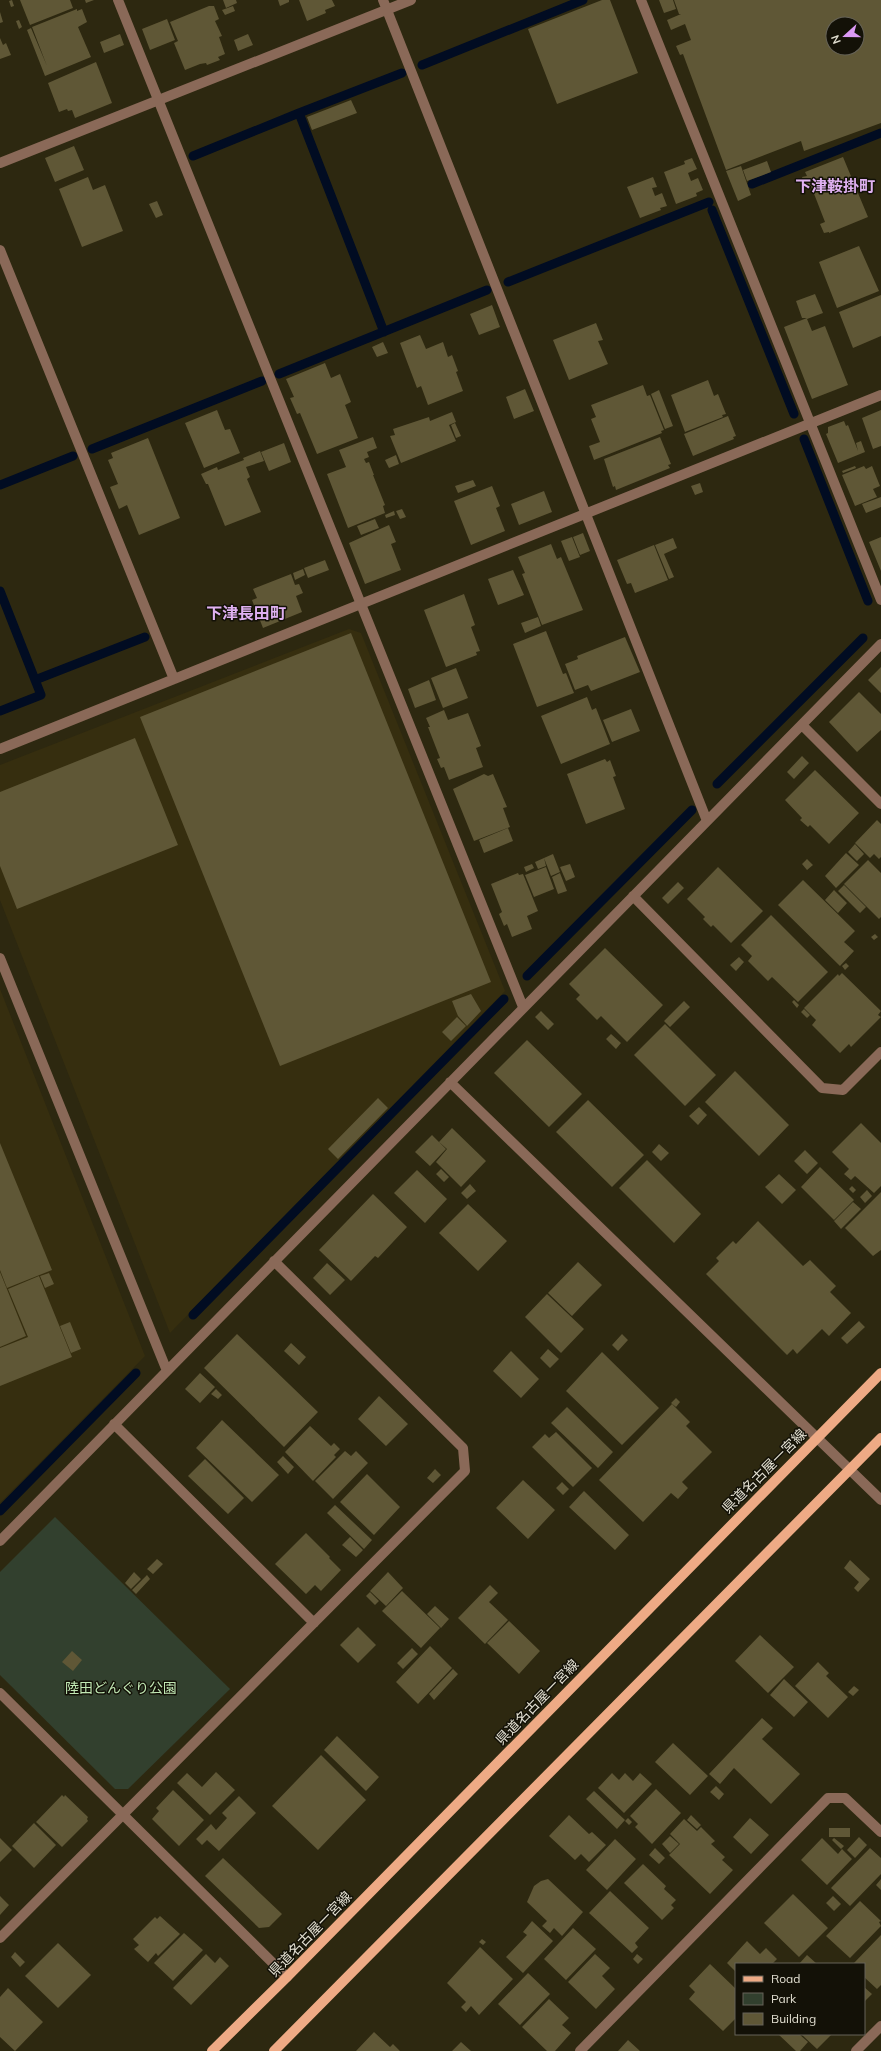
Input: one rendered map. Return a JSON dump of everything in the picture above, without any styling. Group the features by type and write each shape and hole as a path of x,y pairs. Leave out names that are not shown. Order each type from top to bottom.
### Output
{"main road":[{"name":"県道名古屋一宮線","path":"212,2051 287,1977 881,1373"},
{"path":"274,2051 881,1438"}],"street":[{"path":"118,0 523,1008"},
{"path":"0,163 158,100 385,5 411,0"},
{"path":"641,0 881,600"},
{"path":"385,5 706,821"},
{"path":"0,250 174,679"},
{"path":"0,748 881,395"},
{"path":"0,1541 881,644"},
{"path":"802,725 881,804"},
{"path":"633,896 822,1088 843,1090 881,1052"},
{"path":"0,958 167,1371"},
{"path":"450,1082 881,1500"},
{"path":"0,1938 465,1471 463,1448 274,1261"},
{"path":"114,1424 314,1623"},
{"path":"0,1693 122,1816 287,1977"},
{"path":"580,2051 828,1798 845,1798 881,1832"},
{"path":"856,2051 881,2026"}],"shaded area":[{"path":"349,629 361,633 505,991 170,1333 0,900 0,765"},
{"path":"0,989 145,1356 0,1503"}],"green space":[{"name":"陸田どんぐり公園","path":"55,1517 230,1689 128,1789 115,1789 0,1675 0,1572"}],"building":[{"path":"12,0 14,6 11,7 9,1"},
{"path":"20,0 70,0 73,8 30,25"},
{"path":"85,0 94,0 86,3"},
{"path":"223,0 236,0 237,3 226,8"},
{"path":"278,0 289,0 289,2 280,6"},
{"path":"299,0 332,0 335,6 325,10 326,13 307,21"},
{"path":"602,0 610,0 638,73 557,104 528,29"},
{"path":"659,0 673,0 676,9 664,13"},
{"path":"674,0 881,0 881,123 804,151 801,141 726,170 683,54 680,55 676,46 691,40 685,24 671,30 667,20 681,14 679,14"},
{"path":"209,6 214,6 219,19 215,21 222,36 219,37 225,54 218,57 220,60 207,65 206,63 200,64 185,70 174,43 178,41 170,22"},
{"path":"233,6 235,11 225,15 222,10"},
{"path":"77,9 77,11 82,9 87,22 78,27 91,57 45,76 27,30 31,28 47,66 32,27"},
{"path":"0,12 3,22 0,23"},
{"path":"167,19 175,40 150,50 142,29"},
{"path":"19,20 22,27 19,29 16,21"},
{"path":"120,34 124,45 104,53 100,42"},
{"path":"248,34 253,45 238,51 234,40"},
{"path":"0,38 3,45 6,43 11,55 0,59"},
{"path":"96,62 112,103 75,118 72,110 68,111 67,109 59,112 48,83"},
{"path":"351,100 357,113 312,130 307,117"},
{"path":"74,146 84,170 55,182 45,158"},
{"path":"843,157 868,217 829,233 824,233 820,224 825,222 811,186 806,188 802,177 807,176 805,172"},
{"path":"692,158 697,169 688,173 691,181 698,178 703,190 696,193 697,196 676,204 664,172 685,164 684,161"},
{"path":"767,161 771,172 747,181 743,170"},
{"path":"741,166 751,195 738,201 726,171"},
{"path":"88,177 93,190 105,185 123,231 82,247 59,189"},
{"path":"653,177 657,187 652,188 655,196 662,193 667,206 660,208 661,210 640,218 627,187"},
{"path":"157,201 163,215 156,218 149,204"},
{"path":"859,246 879,291 837,308 819,262"},
{"path":"815,294 823,313 807,319 812,331 825,326 848,385 812,399 784,327 807,318 802,318 796,301"},
{"path":"881,295 881,336 853,348 839,312"},
{"path":"492,305 500,327 479,335 470,314"},
{"path":"596,323 603,340 598,341 608,364 569,380 553,340"},
{"path":"420,335 426,349 443,342 448,357 452,355 463,391 428,405 421,386 417,388 400,343"},
{"path":"383,342 388,353 377,357 372,347"},
{"path":"325,363 331,378 340,374 351,402 345,405 358,438 317,454 300,413 297,414 290,398 294,397 286,379"},
{"path":"708,380 714,396 718,394 726,414 722,415 723,417 685,432 671,395"},
{"path":"643,385 647,396 650,395 664,430 661,431 662,433 594,460 589,446 600,442 591,419 596,417 591,405"},
{"path":"525,389 534,411 514,419 506,397"},
{"path":"659,390 673,426 665,429 651,394"},
{"path":"217,410 225,430 230,429 240,453 204,468 185,423"},
{"path":"881,410 881,446 873,449 862,418"},
{"path":"452,412 456,422 449,425 456,441 401,463 390,436 395,435 393,429 429,417 430,421"},
{"path":"728,416 736,436 733,437 734,439 693,456 684,434"},
{"path":"844,421 846,426 848,425 858,451 856,443 861,441 865,452 838,463 826,434 828,433 828,427"},
{"path":"455,423 461,436 456,438 451,425"},
{"path":"373,437 377,448 367,452 369,457 364,459 366,463 369,462 385,505 383,506 385,513 348,528 327,474 346,467 339,450"},
{"path":"660,437 671,464 668,465 670,468 616,490 615,486 613,487 604,459"},
{"path":"148,438 180,518 139,535 127,505 119,509 110,487 118,484 108,460 113,458 111,453"},
{"path":"284,443 291,462 269,471 261,452"},
{"path":"260,451 264,461 246,467 250,477 247,479 261,512 225,526 208,484 206,484 201,474 217,467 218,470 244,460 243,458"},
{"path":"396,455 399,464 389,468 385,460"},
{"path":"855,466 856,468 843,473 842,471"},
{"path":"864,466 866,469 872,466 880,486 873,489 877,497 855,506 842,475"},
{"path":"473,480 476,486 458,493 455,486"},
{"path":"700,483 703,492 695,495 691,486"},
{"path":"492,486 500,506 496,508 505,531 471,545 454,501"},
{"path":"544,491 552,512 519,525 511,504"},
{"path":"881,497 881,507 866,513 862,504"},
{"path":"402,509 406,517 400,519 396,511"},
{"path":"394,511 395,515 386,518 385,515"},
{"path":"375,519 379,528 361,535 357,526"},
{"path":"389,525 396,542 391,544 401,570 365,584 349,543"},
{"path":"583,533 590,551 580,555 573,537"},
{"path":"572,537 580,557 569,561 561,541"},
{"path":"881,537 881,571 869,542"},
{"path":"673,538 677,548 664,554 674,577 669,579 655,545"},
{"path":"551,544 557,559 561,557 583,610 542,625 522,574 525,573 518,557"},
{"path":"654,545 668,580 635,593 631,583 627,584 617,560"},
{"path":"325,560 329,570 308,578 304,568"},
{"path":"303,569 305,575 295,580 293,573"},
{"path":"513,570 524,595 498,605 488,579"},
{"path":"291,574 295,585 299,584 303,593 296,596 302,612 263,628 252,600 257,598 253,589"},
{"path":"464,594 475,625 471,627 480,651 476,652 477,655 446,667 424,610"},
{"path":"538,617 541,626 525,633 521,623"},
{"path":"546,631 563,674 566,673 574,693 537,707 513,644"},
{"path":"351,633 491,982 280,1066 140,717"},
{"path":"625,637 640,672 591,691 588,685 575,690 565,664 578,659 577,656"},
{"path":"881,667 881,693 868,680"},
{"path":"456,668 468,698 443,708 431,678"},
{"path":"429,680 436,700 415,708 408,689"},
{"path":"859,692 881,714 881,730 857,752 829,722"},
{"path":"587,697 592,710 596,708 610,744 561,764 541,716"},
{"path":"631,709 640,731 612,742 603,720"},
{"path":"444,710 448,720 468,713 481,746 476,748 483,767 449,780 444,767 441,768 437,759 440,758 426,718"},
{"path":"135,738 178,845 17,909 0,866 0,792"},
{"path":"802,756 809,763 794,779 787,772"},
{"path":"605,759 607,762 610,760 616,776 613,777 625,809 586,824 567,774"},
{"path":"815,770 859,813 829,844 810,825 808,827 800,820 802,818 785,800"},
{"path":"484,774 488,776 493,774 507,807 503,808 510,827 474,841 453,789"},
{"path":"877,820 881,824 881,857 879,859 874,854 870,858 855,843"},
{"path":"508,828 513,841 484,853 479,840"},
{"path":"855,844 864,854 857,861 848,852"},
{"path":"846,853 859,865 836,888 825,876"},
{"path":"553,854 560,872 551,876 544,858"},
{"path":"544,858 546,866 538,869 535,862"},
{"path":"807,859 813,865 807,870 802,864"},
{"path":"868,860 881,873 881,917 879,919 844,884"},
{"path":"532,864 534,868 526,872 524,867"},
{"path":"570,864 575,877 566,881 560,867"},
{"path":"546,867 554,889 534,897 525,875"},
{"path":"718,867 763,911 731,943 713,925 711,927 703,919 705,917 687,899"},
{"path":"518,873 519,875 523,874 538,911 527,916 532,929 512,937 507,924 504,926 499,914 502,912 491,884"},
{"path":"560,873 567,891 558,894 552,877"},
{"path":"803,880 855,931 844,942 854,951 840,966 778,905"},
{"path":"678,882 684,888 668,904 662,898"},
{"path":"844,885 866,907 860,913 838,891"},
{"path":"834,890 847,903 838,913 825,900"},
{"path":"771,915 828,972 798,1002 772,977 768,981 748,961 752,956 741,945"},
{"path":"875,934 878,937 874,940 871,937"},
{"path":"605,948 663,1005 627,1042 601,1016 597,1020 576,999 580,995 569,984"},
{"path":"739,957 744,962 736,971 730,965"},
{"path":"846,963 849,966 845,970 842,966"},
{"path":"842,973 881,1011 878,1015 881,1017 851,1047 849,1044 840,1053 812,1025 816,1020 804,1008 838,974 839,976"},
{"path":"471,994 481,1011 467,1026 458,1016 452,1001"},
{"path":"794,1000 799,1005 797,1008 792,1002"},
{"path":"684,1001 690,1007 670,1027 664,1021"},
{"path":"804,1009 810,1015 807,1018 801,1012"},
{"path":"541,1011 554,1024 548,1030 535,1017"},
{"path":"457,1017 466,1026 451,1041 442,1032"},
{"path":"665,1024 716,1075 685,1106 634,1055"},
{"path":"611,1034 621,1043 616,1049 606,1039"},
{"path":"527,1040 582,1094 549,1127 494,1073"},
{"path":"735,1071 789,1125 759,1156 705,1102"},
{"path":"378,1098 388,1108 338,1159 328,1149"},
{"path":"588,1100 644,1155 612,1187 556,1132"},
{"path":"699,1107 707,1115 698,1125 689,1116"},
{"path":"861,1123 881,1143 881,1186 874,1193 855,1176 851,1180 844,1174 849,1169 832,1152"},
{"path":"452,1128 486,1161 461,1187 436,1162 447,1149 439,1142"},
{"path":"432,1135 446,1149 430,1166 415,1152"},
{"path":"0,1143 52,1270 7,1288 0,1270"},
{"path":"659,1144 669,1153 661,1161 652,1152"},
{"path":"805,1150 818,1163 807,1174 794,1161"},
{"path":"647,1160 701,1214 674,1243 619,1188"},
{"path":"820,1167 854,1200 834,1220 801,1187"},
{"path":"441,1169 449,1177 444,1182 436,1174"},
{"path":"417,1170 447,1199 425,1223 394,1193"},
{"path":"779,1174 796,1190 782,1204 765,1187"},
{"path":"470,1184 476,1191 467,1199 461,1193"},
{"path":"852,1186 856,1190 853,1193 849,1189"},
{"path":"867,1190 872,1196 865,1203 860,1197"},
{"path":"881,1192 881,1250 873,1256 845,1228"},
{"path":"373,1194 407,1227 378,1258 375,1256 351,1281 319,1250"},
{"path":"853,1202 861,1209 841,1229 834,1221"},
{"path":"468,1204 507,1241 478,1271 439,1233"},
{"path":"758,1221 803,1266 810,1260 836,1286 830,1292 851,1313 829,1336 822,1329 797,1354 793,1349 787,1355 706,1274 719,1261 716,1258 733,1241 736,1244"},
{"path":"578,1262 602,1285 572,1316 548,1293"},
{"path":"327,1263 345,1280 330,1295 313,1278"},
{"path":"0,1272 26,1336 0,1347"},
{"path":"49,1273 54,1284 45,1288 40,1276"},
{"path":"39,1276 72,1357 0,1386 0,1348 28,1337 8,1289"},
{"path":"547,1294 584,1329 561,1353 525,1317"},
{"path":"859,1321 865,1327 847,1344 841,1338"},
{"path":"70,1322 81,1349 71,1353 60,1326"},
{"path":"237,1334 318,1412 284,1447 204,1368"},
{"path":"622,1334 628,1340 618,1351 612,1345"},
{"path":"291,1343 306,1357 299,1365 284,1351"},
{"path":"548,1349 559,1359 550,1368 540,1358"},
{"path":"511,1351 539,1379 521,1398 493,1371"},
{"path":"602,1352 659,1408 622,1445 566,1391"},
{"path":"200,1373 215,1387 200,1403 185,1389"},
{"path":"216,1389 222,1395 218,1399 211,1394"},
{"path":"379,1396 408,1424 386,1446 358,1419"},
{"path":"676,1398 680,1402 676,1407 671,1403"},
{"path":"672,1404 690,1422 686,1426 712,1452 682,1482 688,1488 678,1499 671,1493 643,1522 599,1480"},
{"path":"567,1407 613,1452 598,1468 551,1423"},
{"path":"222,1420 279,1475 252,1502 196,1448"},
{"path":"310,1426 331,1446 334,1443 340,1449 334,1455 336,1457 313,1481 285,1452"},
{"path":"556,1432 592,1468 573,1487 532,1447 545,1434 549,1438"},
{"path":"345,1451 351,1456 356,1451 368,1463 333,1499 315,1481"},
{"path":"283,1456 294,1467 288,1474 277,1462"},
{"path":"205,1459 244,1498 228,1514 188,1476"},
{"path":"435,1469 441,1475 433,1483 427,1478"},
{"path":"367,1474 400,1507 374,1535 340,1502"},
{"path":"523,1480 555,1510 528,1539 496,1508"},
{"path":"562,1482 569,1489 563,1495 556,1488"},
{"path":"584,1491 629,1535 615,1550 569,1507"},
{"path":"335,1505 372,1540 364,1549 327,1513"},
{"path":"306,1533 341,1570 321,1591 315,1585 306,1594 275,1564"},
{"path":"350,1537 363,1550 356,1557 342,1545"},
{"path":"157,1559 163,1564 153,1574 147,1569"},
{"path":"850,1560 870,1579 858,1592 854,1588 859,1582 844,1568"},
{"path":"134,1572 141,1579 131,1589 125,1583"},
{"path":"388,1572 403,1588 386,1606 370,1591"},
{"path":"147,1575 150,1579 136,1594 132,1590"},
{"path":"490,1585 498,1593 489,1602 508,1620 485,1644 458,1618"},
{"path":"402,1591 440,1628 421,1648 382,1611"},
{"path":"370,1592 379,1601 375,1605 366,1596"},
{"path":"435,1606 449,1619 441,1628 427,1614"},
{"path":"509,1621 540,1651 519,1674 487,1643"},
{"path":"358,1627 376,1645 358,1663 340,1645"},
{"path":"760,1635 794,1667 768,1693 735,1661"},
{"path":"430,1646 452,1668 418,1704 396,1682"},
{"path":"412,1648 418,1654 403,1669 397,1663"},
{"path":"72,1651 82,1660 73,1671 62,1662"},
{"path":"818,1662 829,1673 826,1676 848,1697 828,1718 795,1686"},
{"path":"453,1669 458,1674 434,1700 429,1694"},
{"path":"784,1679 808,1702 794,1717 770,1695"},
{"path":"854,1686 859,1690 853,1696 848,1692"},
{"path":"762,1718 773,1728 762,1739 800,1774 771,1804 734,1768 720,1784 709,1774"},
{"path":"337,1736 379,1777 366,1791 324,1750"},
{"path":"673,1743 708,1776 690,1795 655,1762"},
{"path":"321,1755 366,1800 318,1850 272,1806"},
{"path":"216,1772 235,1790 210,1815 177,1783 187,1773 202,1787"},
{"path":"612,1773 619,1780 625,1773 633,1781 640,1773 652,1784 624,1813 598,1788"},
{"path":"716,1786 724,1794 719,1800 710,1792"},
{"path":"656,1789 681,1813 652,1844 635,1827 638,1824 630,1816"},
{"path":"173,1790 204,1820 179,1846 152,1819 159,1811 156,1808"},
{"path":"594,1791 625,1820 617,1829 586,1799"},
{"path":"62,1795 64,1797 65,1795 88,1817 88,1821 62,1847 36,1822"},
{"path":"239,1796 256,1813 219,1851 207,1840 202,1845 196,1839 211,1824 216,1830 227,1818 222,1813"},
{"path":"569,1815 589,1834 592,1832 606,1845 589,1862 581,1854 575,1860 549,1836"},
{"path":"691,1815 701,1825 697,1829 687,1820"},
{"path":"628,1818 632,1822 629,1825 625,1821"},
{"path":"750,1818 769,1835 751,1854 733,1837"},
{"path":"684,1819 697,1831 701,1827 715,1841 711,1844 725,1857 722,1860 733,1870 710,1894 669,1855 680,1844 670,1834"},
{"path":"34,1823 56,1845 34,1868 12,1846"},
{"path":"829,1828 850,1828 850,1837 829,1837"},
{"path":"670,1836 679,1844 670,1853 662,1844"},
{"path":"859,1837 867,1845 855,1858 847,1850"},
{"path":"0,1838 12,1850 0,1862"},
{"path":"822,1838 838,1854 842,1849 852,1859 827,1885 801,1860"},
{"path":"834,1838 844,1846 841,1849 832,1840"},
{"path":"615,1839 636,1859 607,1890 586,1870"},
{"path":"655,1848 665,1858 659,1864 649,1855"},
{"path":"870,1848 881,1858 881,1874 850,1906 831,1888"},
{"path":"223,1858 282,1914 269,1927 259,1928 205,1876"},
{"path":"643,1864 666,1886 664,1889 676,1900 671,1905 674,1908 662,1920 624,1883"},
{"path":"548,1879 583,1912 562,1936 554,1928 550,1933 542,1926 547,1921 527,1902 534,1886 541,1881"},
{"path":"881,1879 881,1890 876,1885"},
{"path":"610,1891 649,1928 635,1943 638,1947 632,1953 589,1913"},
{"path":"793,1894 828,1928 799,1957 764,1923"},
{"path":"0,1896 9,1905 0,1915"},
{"path":"833,1896 841,1904 834,1911 826,1903"},
{"path":"860,1901 881,1921 879,1922 881,1926 850,1958 826,1936"},
{"path":"160,1916 180,1934 158,1956 156,1953 148,1962 134,1949 139,1945 133,1939 155,1917 157,1919"},
{"path":"532,1921 553,1941 523,1973 506,1957 527,1935 523,1932"},
{"path":"573,1928 596,1949 566,1980 544,1959"},
{"path":"184,1933 203,1950 173,1981 154,1963"},
{"path":"881,1935 881,1985 877,1989 865,1978 865,1963 854,1963"},
{"path":"482,1939 486,1942 483,1945 479,1942"},
{"path":"747,1941 760,1954 766,1948 777,1959 773,1963 735,1963 735,1971 727,1963"},
{"path":"58,1943 91,1975 58,2008 25,1976"},
{"path":"480,1947 513,1979 479,2015 471,2006 466,2012 461,2007 466,2002 447,1983"},
{"path":"15,1952 25,1962 20,1967 11,1957"},
{"path":"206,1954 215,1963 220,1957 229,1966 191,2005 173,1988"},
{"path":"595,1954 610,1968 602,1976 615,1989 596,2009 568,1982"},
{"path":"637,1954 643,1959 638,1964 633,1959"},
{"path":"807,1955 816,1963 800,1963"},
{"path":"710,1964 735,1988 735,2019 723,2031 689,1999 695,1992 689,1986"},
{"path":"528,1973 550,1994 520,2025 498,2004"},
{"path":"8,1988 43,2022 15,2051 0,2037 0,1997"},
{"path":"865,1988 872,1994 865,2001"},
{"path":"549,1999 569,2018 562,2025 571,2033 555,2051 547,2051 522,2027"},
{"path":"374,2032 390,2047 393,2044 400,2051 356,2051"},
{"path":"779,2035 800,2035 808,2042 800,2051 796,2051"},
{"path":"802,2035 831,2035 817,2049"},
{"path":"628,2040 640,2051 618,2051"},
{"path":"461,2042 471,2051 452,2051"}],"waterway":[{"path":"422,65 583,0"},
{"path":"299,113 402,73"},
{"path":"193,156 299,113 384,332"},
{"path":"752,184 881,133"},
{"path":"508,282 709,202"},
{"path":"712,210 794,414"},
{"path":"279,374 487,290"},
{"path":"92,449 262,381"},
{"path":"804,439 868,601"},
{"path":"0,485 73,456"},
{"path":"0,591 41,695 0,711"},
{"path":"35,680 145,637"},
{"path":"717,784 863,638"},
{"path":"527,976 692,810"},
{"path":"193,1315 504,999"},
{"path":"0,1511 136,1373"}],"district":[{"name":"下津鞍掛町","path":"835,186"},
{"name":"下津長田町","path":"246,613"}]}
